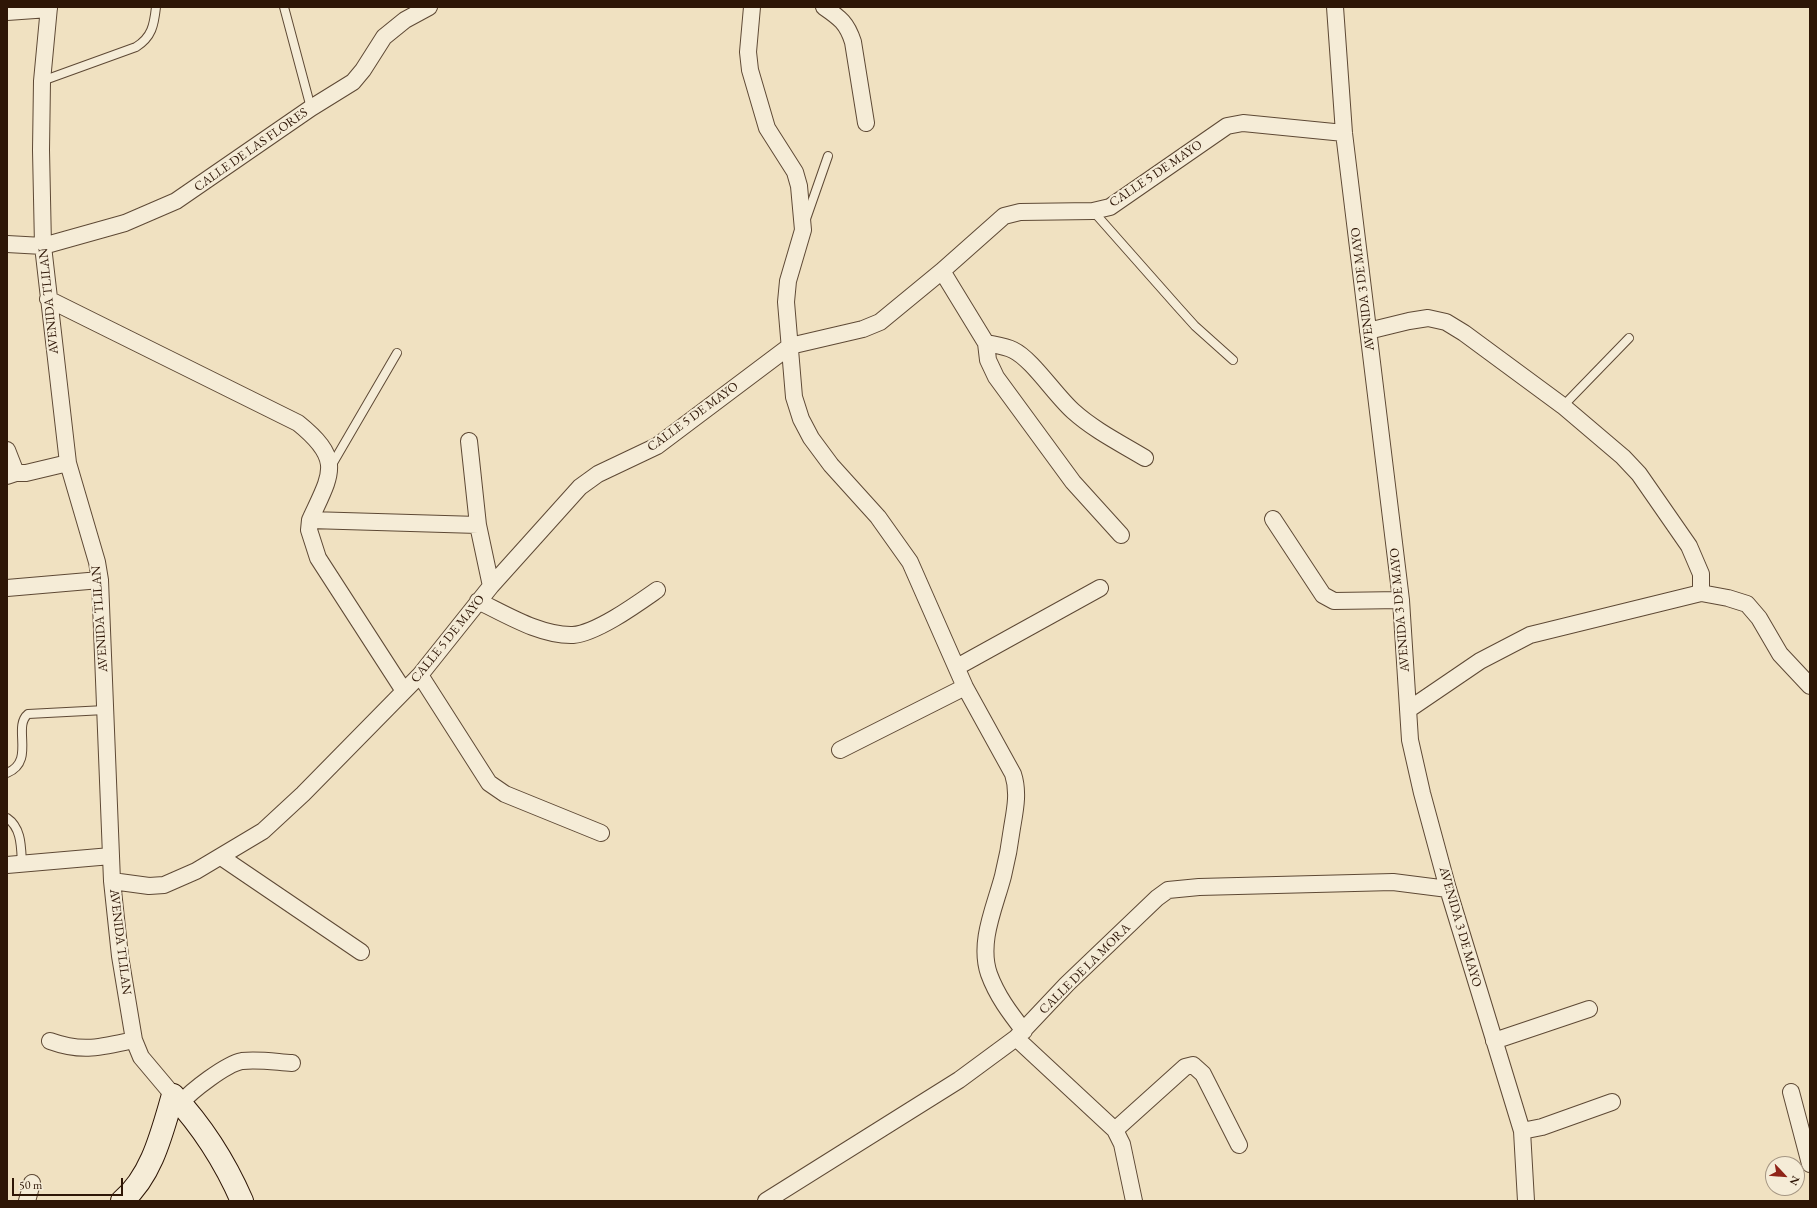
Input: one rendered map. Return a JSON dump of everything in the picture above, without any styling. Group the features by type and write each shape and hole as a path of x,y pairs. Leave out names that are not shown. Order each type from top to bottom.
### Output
{"main road":[{"path":"122,1201 133,1192 144,1175 177,1099"},
{"name":"AVENIDA TLILAN","path":"177,1099 204,1132 232,1178 242,1201"}],"street":[{"name":"CALLE DE LAS FLORES","path":"7,244 43,246 125,223 176,201 311,108 353,82 363,70 384,37 405,20 429,7"},
{"path":"752,7 748,52 750,70 767,128 795,172 799,186 803,230 788,281 786,302 794,397 801,419 811,438 831,465 878,517 910,562 966,687 1008,764 1016,783 1016,801 1010,840 985,947 989,973 1003,1004 1020,1034 1115,1130 1122,1144 1134,1201"},
{"path":"824,7 840,18 849,28 853,42 866,123"},
{"name":"AVENIDA 3 DE MAYO","path":"1335,7 1344,133 1401,600 1410,740 1422,793 1448,889 1522,1131 1526,1201"},
{"name":"AVENIDA TLILAN","path":"49,8 42,81 41,150 43,246 68,463 97,562 100,580 112,881 120,956 134,1040 141,1057 177,1099"},
{"path":"7,12 49,8"},
{"name":"CALLE 5 DE MAYO","path":"112,881 149,886 164,885 196,871 263,832 304,794 420,675 478,601 580,487 598,474 657,446 790,346 863,329 880,322 942,271 1004,216 1020,212 1093,211 1110,207 1124,199 1227,126 1243,123 1344,133"},
{"path":"942,271 986,343 988,360 996,377 1073,482 1121,534"},
{"path":"48,299 298,423 311,434 321,446 328,458 330,468 329,478 310,520 309,530 318,558 404,691"},
{"path":"1368,331 1409,320 1428,318 1446,322 1464,333 1563,406 1623,456 1639,474 1689,546 1701,574 1701,593"},
{"path":"986,343 1012,349 1024,357 1073,411 1092,426 1145,458"},
{"path":"469,441 478,524 491,586"},
{"path":"7,450 12,475 68,463"},
{"path":"1273,519 1323,595 1334,601 1401,600"},
{"path":"310,520 478,524"},
{"path":"7,588 100,580"},
{"path":"957,667 1100,588"},
{"path":"478,601 524,623 545,630 574,635 597,627 623,613 657,590"},
{"path":"1408,710 1480,661 1530,635 1701,593 1728,598 1747,604 1759,618 1780,654 1810,686"},
{"path":"420,675 489,783 505,794 600,833"},
{"path":"840,750 966,687"},
{"path":"14,865 111,856"},
{"path":"222,857 360,952"},
{"name":"CALLE DE LA MORA","path":"766,1201 959,1080 1020,1034 1067,984 1157,898 1168,890 1199,887 1393,882 1448,889"},
{"path":"1494,1041 1588,1008"},
{"path":"50,1041 66,1046 84,1049 134,1040"},
{"path":"177,1099 210,1078 241,1061 292,1063"},
{"path":"1115,1130 1185,1067 1193,1065 1203,1074 1239,1145"},
{"path":"1791,1092 1810,1164"},
{"path":"1522,1131 1542,1127 1612,1102"},
{"path":"27,1201 32,1183"}],"lane":[{"path":"42,81 129,50 144,42 154,27 156,7"},
{"path":"284,7 311,108"},
{"path":"803,230 828,156"},
{"path":"1093,211 1177,306 1233,360"},
{"path":"1563,406 1629,338"},
{"path":"330,468 397,353"},
{"path":"7,774 20,762 23,753 23,724 25,717 28,714 105,710"},
{"path":"7,818 16,828 20,839 14,865"}]}
